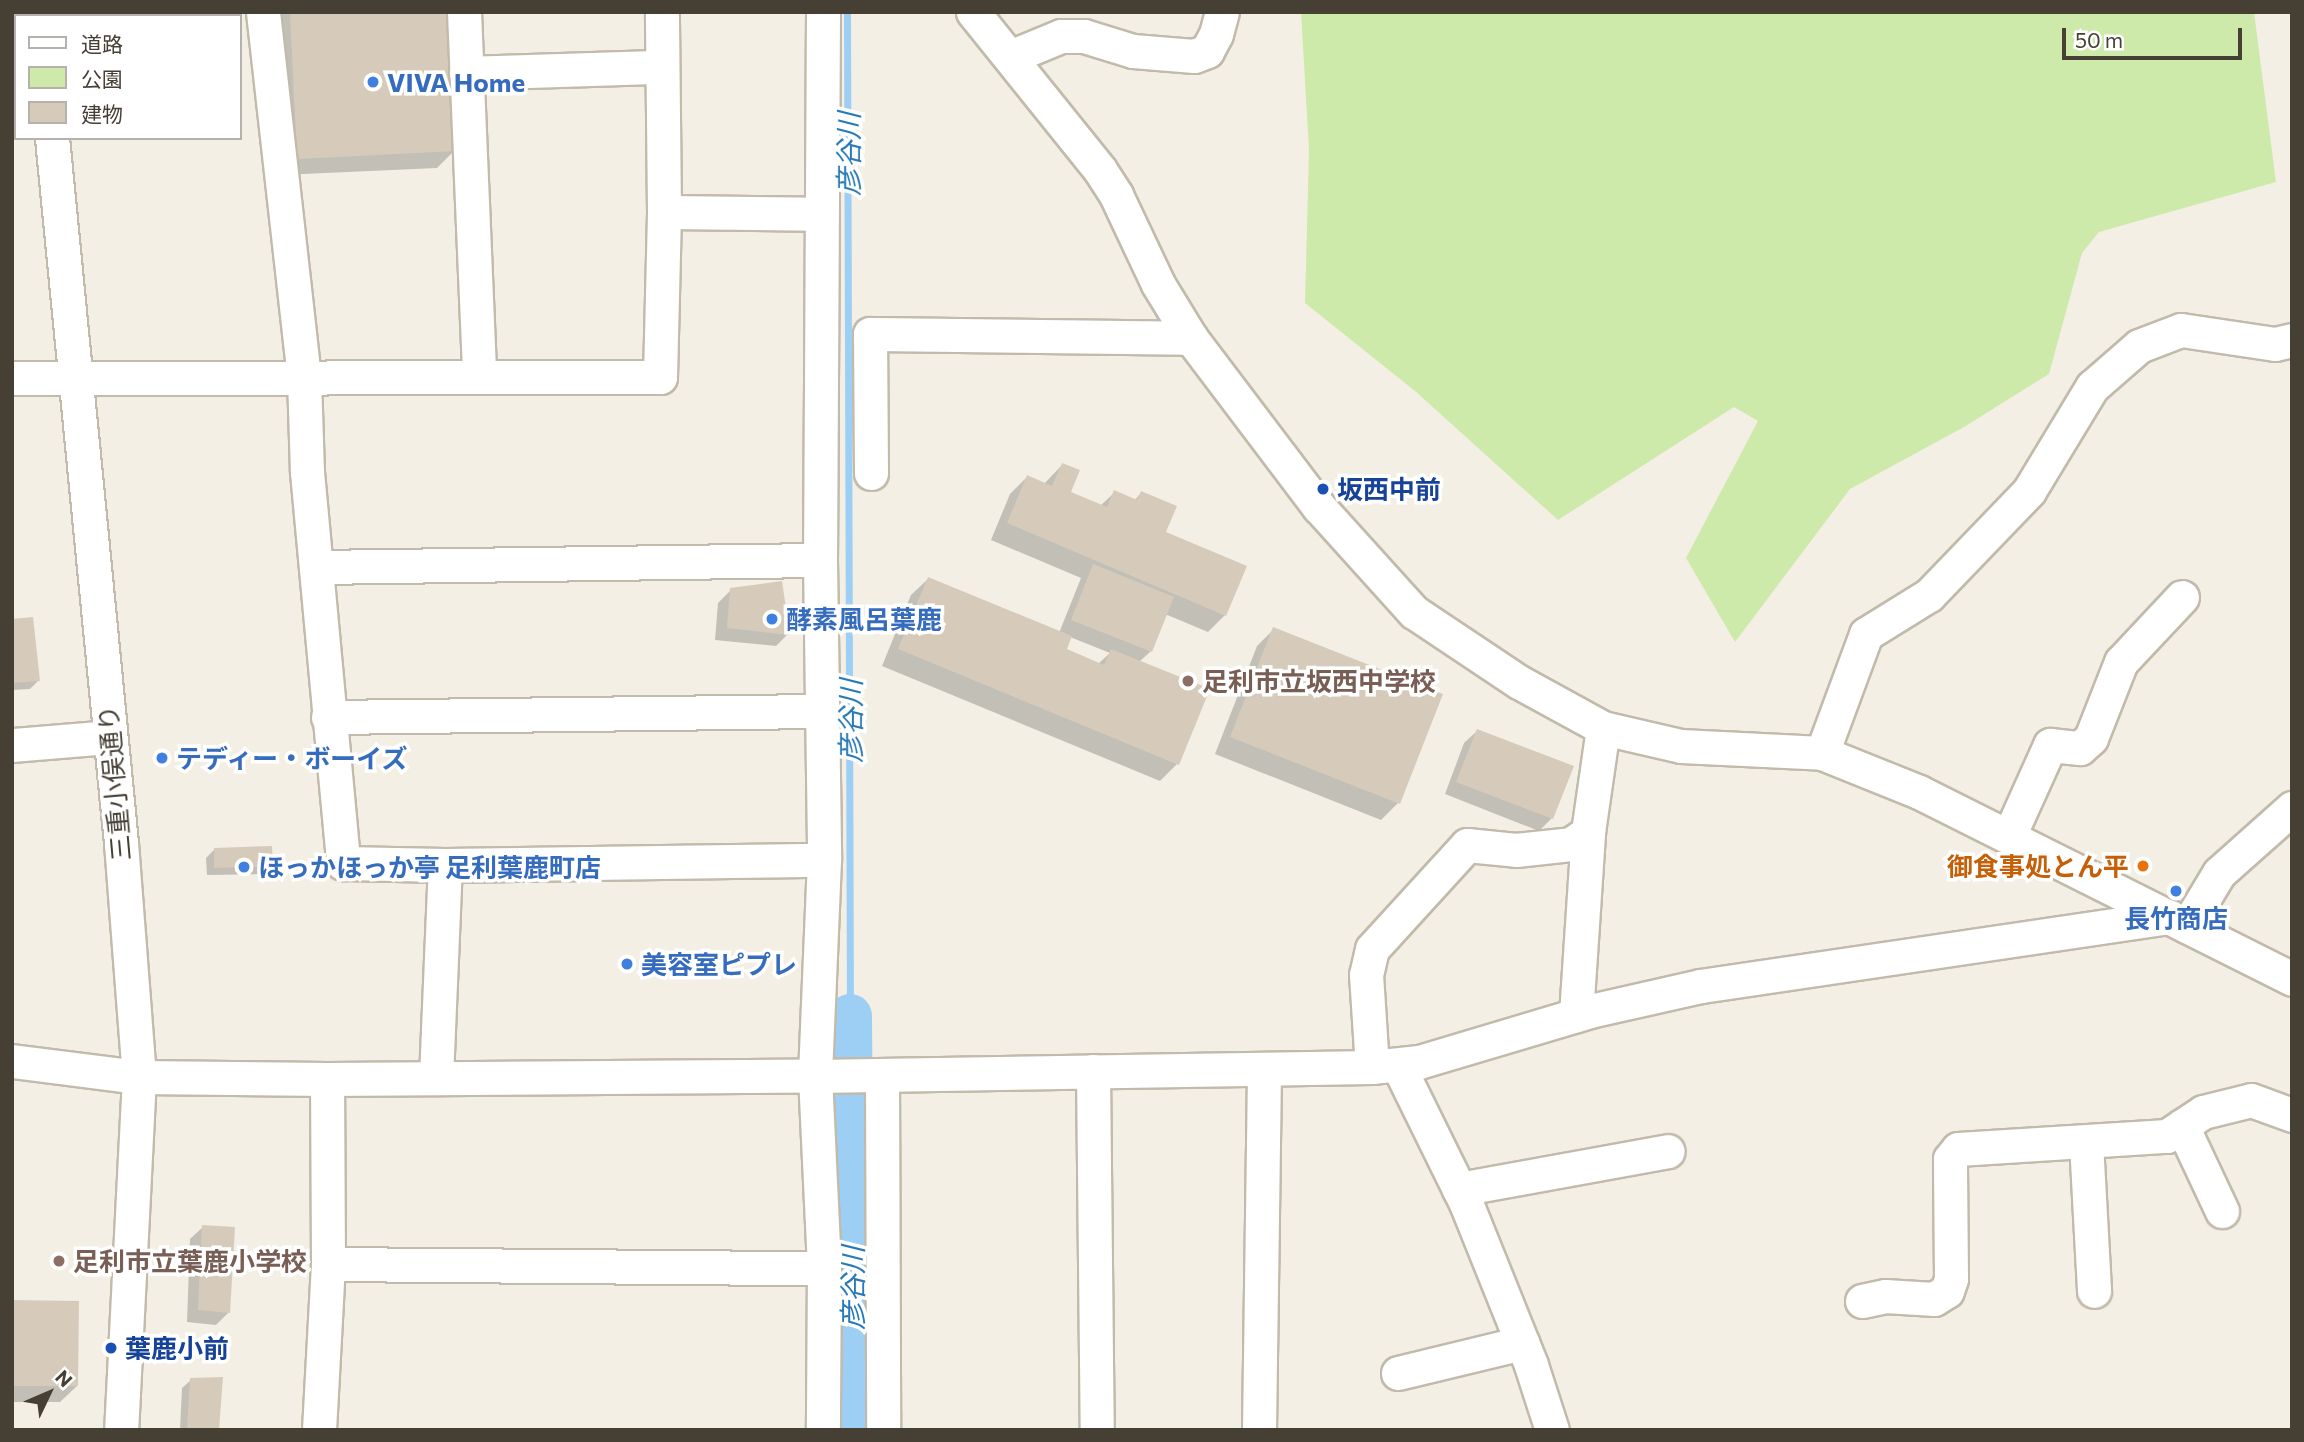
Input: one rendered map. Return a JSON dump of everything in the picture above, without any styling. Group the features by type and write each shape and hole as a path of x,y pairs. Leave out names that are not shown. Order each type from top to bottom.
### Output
{"street":[{"path":"263,12 304,377 307,472 342,863 445,865 824,860"},
{"path":"464,12 479,377"},
{"path":"12,377 660,377 664,212 662,12"},
{"path":"823,12 820,560 824,860 823,1430"},
{"path":"973,12 1100,170 1116,195 1158,284 1191,338 1319,507 1414,612 1478,656 1603,728 1681,746 1822,753 1919,792 2178,922 2289,972"},
{"path":"1010,57 1061,36 1084,36 1133,51 1194,56 1207,51 1216,34 1222,12"},
{"path":"466,73 662,66"},
{"name":"三重小俣通り","path":"52,140 110,737 139,1077 121,1430"},
{"path":"664,212 821,214"},
{"path":"1822,753 1866,634 1929,595 2029,491 2092,387 2139,346 2181,330 2275,344 2292,340"},
{"path":"872,474 870,334 1191,338"},
{"path":"316,566 820,560"},
{"path":"2009,836 2050,745 2080,748 2091,738 2121,662 2182,597"},
{"path":"328,717 822,711"},
{"path":"1576,1015 1588,832 1603,728"},
{"path":"12,745 110,737"},
{"path":"12,1061 139,1077 327,1079 822,1076 1385,1066 1419,1062 1576,1015 1701,986 2178,922 2220,873 2292,808"},
{"path":"1552,1430 1522,1343 1459,1189 1385,1066 1366,975 1372,949 1467,845 1530,848 1571,844 1588,832"},
{"path":"436,1078 445,865"},
{"path":"1259,1430 1264,1069"},
{"path":"1093,1071 1097,1430"},
{"path":"873,1075 883,1430"},
{"path":"319,1430 328,1264 327,1079"},
{"path":"1862,1301 1885,1296 1934,1299 1947,1291 1951,1279 1950,1159 1958,1149 2166,1136 2203,1112 2251,1100 2292,1115"},
{"path":"2182,1126 2222,1211"},
{"path":"2086,1142 2094,1291"},
{"path":"1459,1189 1668,1151"},
{"path":"328,1264 824,1268"},
{"path":"1398,1373 1522,1343"}],"green space":[{"path":"1301,12 2254,12 2276,182 2099,232 2082,253 2049,374 1964,427 1850,489 1735,642 1686,558 1758,421 1734,407 1558,520 1415,391 1305,303 1309,150"}],"building":[{"name":"VIVA Home","path":"290,12 448,12 456,151 297,159"},
{"path":"1062,463 1080,470 1071,492 1107,507 1114,490 1137,500 1141,491 1177,506 1166,532 1247,566 1226,616 1007,523 1027,475 1052,486"},
{"path":"1093,564 1174,597 1152,652 1071,620"},
{"path":"928,577 1072,636 1067,649 1104,665 1111,649 1210,689 1179,765 898,649"},
{"path":"782,581 790,635 727,628 730,588"},
{"path":"33,617 40,681 12,683 12,619"},
{"path":"1273,627 1443,694 1400,804 1230,737"},
{"path":"1477,729 1574,766 1553,819 1456,782"},
{"path":"272,846 273,866 214,868 214,848"},
{"path":"202,1225 235,1227 230,1313 198,1310"},
{"path":"12,1300 79,1301 78,1386 12,1386"},
{"path":"223,1377 219,1430 187,1430 190,1378"}],"waterway":[{"name":"彦谷川","path":"847,12 850,1016"},
{"name":"彦谷川","path":"850,1016 853,1430"}],"place":[{"name":"VIVA Home","path":"373,82"},
{"name":"坂西中前","path":"1323,489"},
{"name":"酵素風呂葉鹿","path":"772,619"},
{"name":"足利市立坂西中学校","path":"1188,681"},
{"name":"テディー・ボーイズ","path":"162,758"},
{"name":"御食事処とん平","path":"2143,866"},
{"name":"ほっかほっか亭 足利葉鹿町店","path":"244,867"},
{"name":"長竹商店","path":"2176,891"},
{"name":"美容室ピプレ","path":"627,964"},
{"name":"足利市立葉鹿小学校","path":"59,1261"},
{"name":"葉鹿小前","path":"111,1348"}]}
